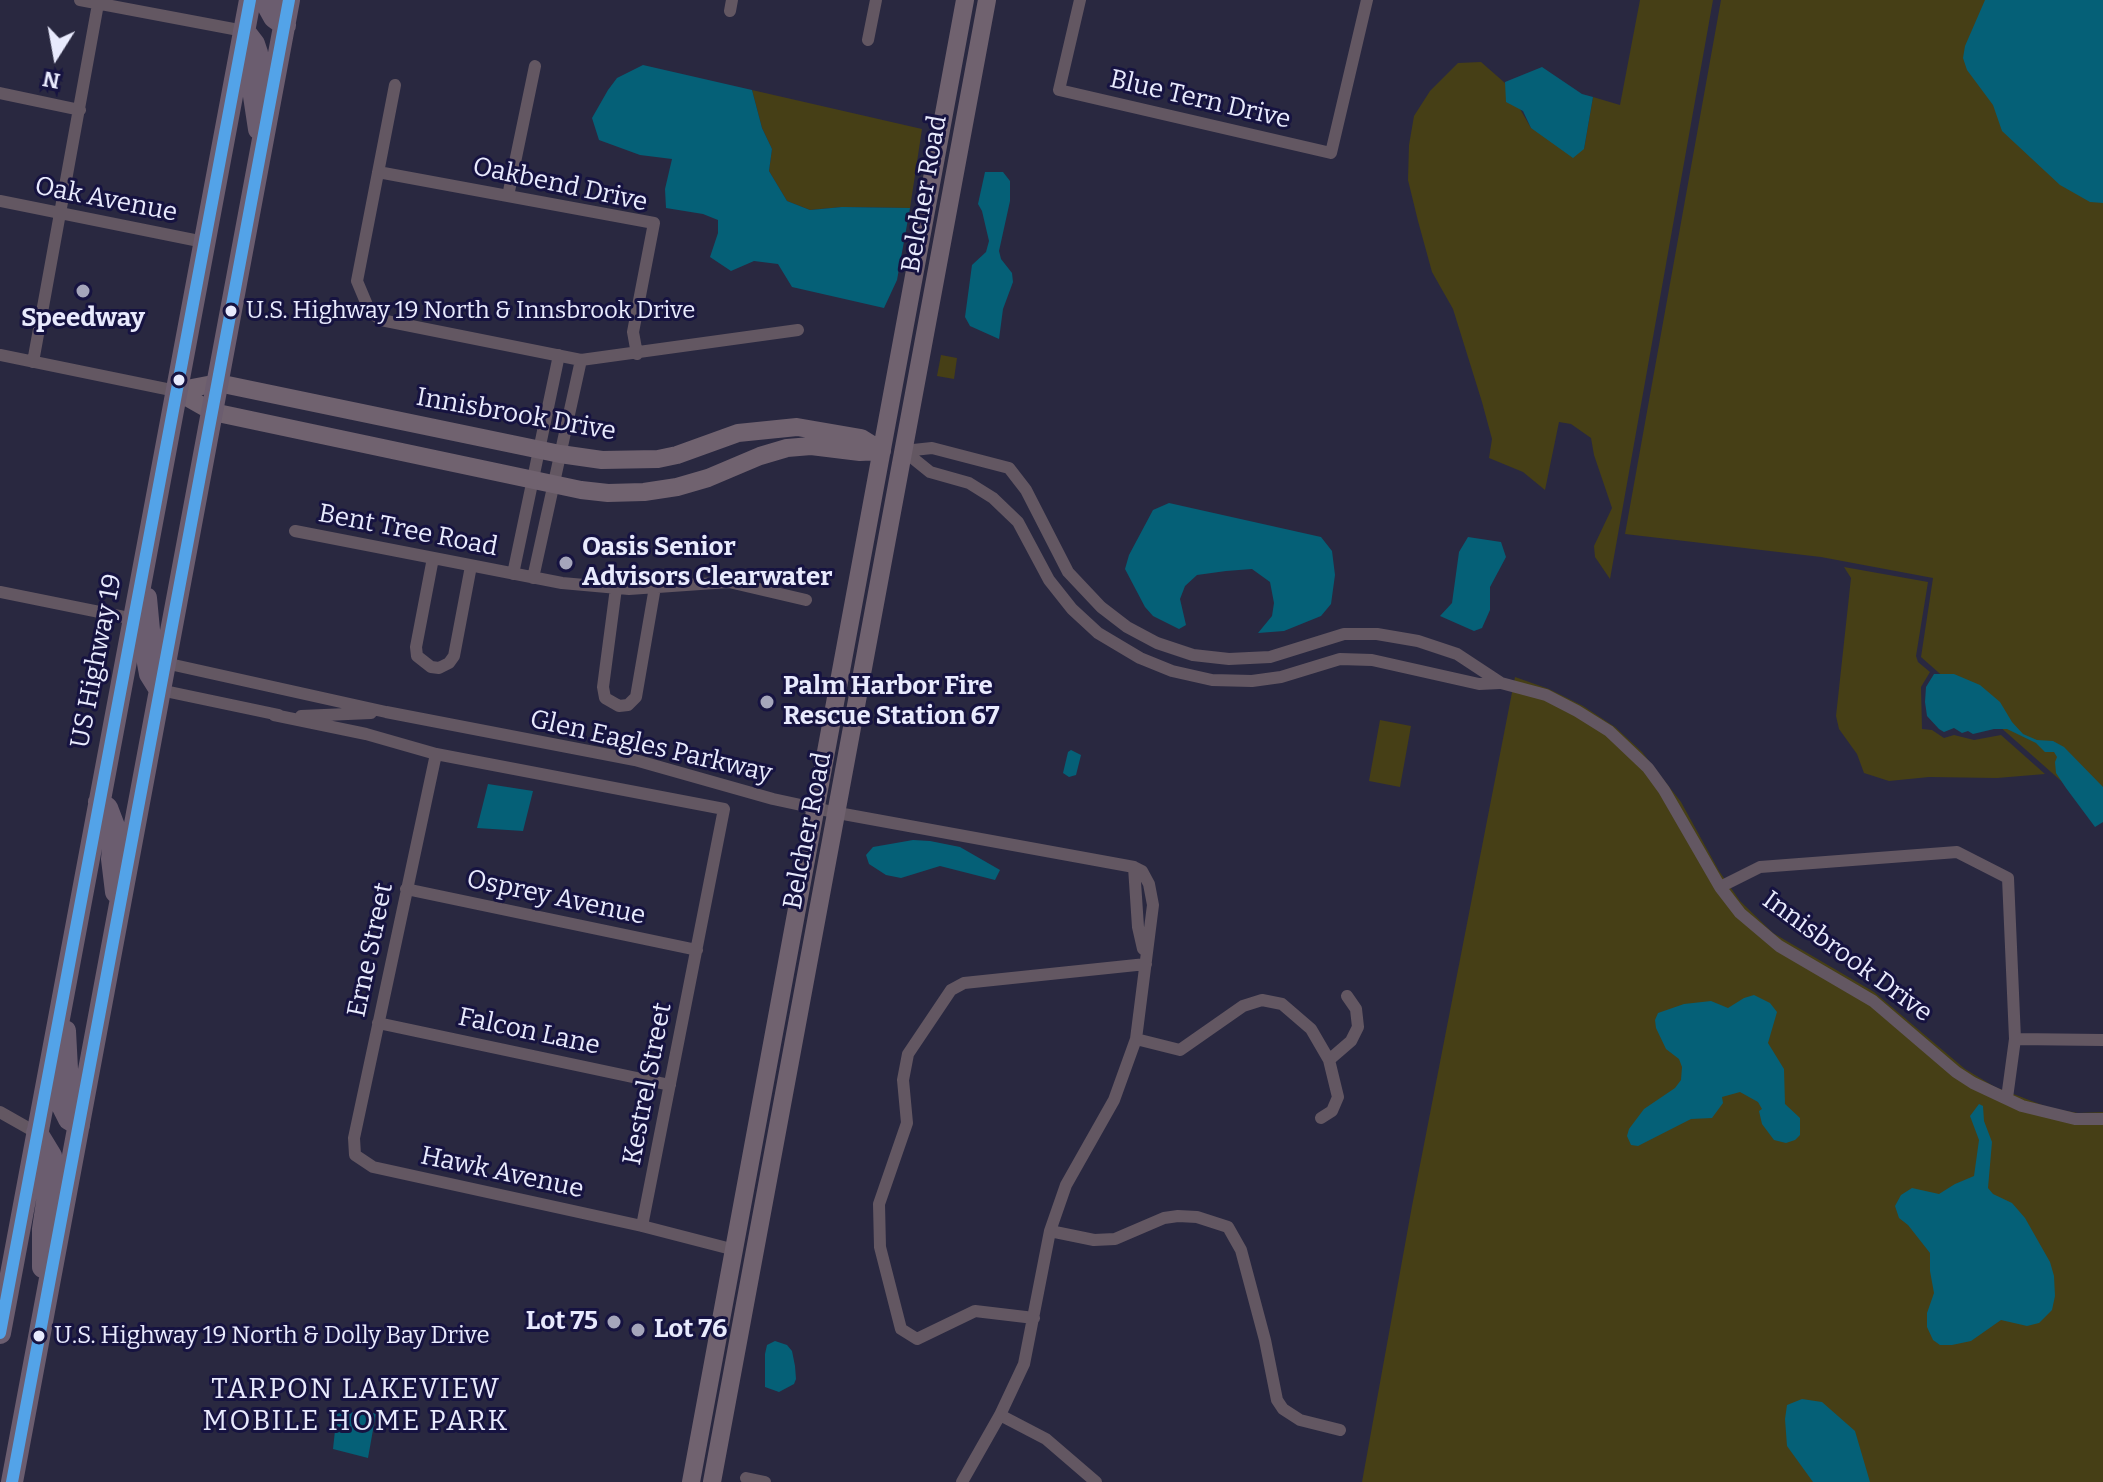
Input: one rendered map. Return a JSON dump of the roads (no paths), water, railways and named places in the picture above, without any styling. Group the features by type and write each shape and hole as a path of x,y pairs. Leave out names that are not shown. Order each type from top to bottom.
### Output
{"highway":[{"name":"US Highway 19","path":"0,1333 250,0"},
{"path":"269,0 274,17 285,25"},
{"path":"12,1482 119,913 159,676 213,412 289,0"},
{"path":"244,31 257,53 254,96 261,150"},
{"path":"143,569 149,630 148,663 159,676"},
{"path":"116,712 159,676"},
{"path":"99,802 107,808 115,829 112,859 119,913"},
{"path":"64,990 67,1069 61,1103 69,1119 79,1125"},
{"path":"37,1133 51,1156 52,1168 43,1229 42,1320"}],"main road":[{"name":"Belcher Road","path":"691,1482 965,0"},
{"name":"Belcher Road","path":"712,1482 987,0"},
{"path":"899,361 901,384 893,429 897,443 904,451"},
{"name":"Innisbrook Drive","path":"176,391 218,383 538,450 602,460 658,459 738,433 797,427 861,438 882,451"},
{"path":"176,391 213,412 532,480 608,493 644,492 708,478 787,448 811,446 860,452 882,451 888,471 882,518 888,541"}],"street":[{"path":"80,0 244,31"},
{"path":"868,40 876,0"},
{"name":"Blue Tern Drive","path":"1080,0 1059,90 1331,153 1367,0"},
{"path":"33,362 98,4"},
{"path":"508,196 535,66"},
{"path":"395,85 357,281 370,312 381,320 581,360 798,330"},
{"path":"0,93 80,110"},
{"name":"Oakbend Drive","path":"378,172 654,223 633,332 637,354"},
{"name":"Oak Avenue","path":"0,201 204,242"},
{"path":"0,355 176,391"},
{"name":"Bent Tree Road","path":"513,574 559,355"},
{"path":"533,578 581,360"},
{"name":"Innisbrook Drive","path":"904,451 932,448 1009,468 1026,490 1068,572 1101,607 1127,627 1157,643 1193,655 1229,659 1270,657 1344,634 1377,634 1457,654 1501,683"},
{"name":"Innisbrook Drive","path":"904,451 930,472 969,483 993,498 1018,522 1049,580 1072,609 1098,633 1140,658 1172,671 1252,681 1281,677 1340,659 1372,660 1479,684 1501,683 1546,695 1609,731 1648,768 1720,887 1740,913 1779,946 1873,1001 1956,1072 2022,1106 2075,1119 2103,1119"},
{"name":"Bent Tree Road","path":"295,531 533,578 616,588 729,582 806,600"},
{"path":"521,536 541,540"},
{"path":"433,558 416,647 421,662 431,667 439,668 454,656 471,566"},
{"path":"616,588 603,687 605,698 619,706 628,705 636,697 655,587"},
{"path":"0,592 134,619"},
{"path":"1391,664 1398,637"},
{"path":"1434,675 1441,649"},
{"name":"Glen Eagles Parkway","path":"159,676 229,677 386,712 635,760 838,813 1138,869 1138,927 1146,964"},
{"name":"Glen Eagles Parkway","path":"159,676 223,704 274,715 386,712"},
{"path":"223,704 229,677"},
{"path":"283,689 322,705 366,734"},
{"path":"274,715 366,734 436,754"},
{"name":"Erne Street","path":"355,1155 354,1138 436,754"},
{"name":"Kestrel Street","path":"436,754 724,809 642,1226"},
{"path":"1720,887 1760,867 1957,852 2008,878 2015,1039 2007,1098"},
{"name":"Osprey Avenue","path":"406,889 697,950"},
{"path":"962,1482 1000,1415 1024,1364 1034,1318 1050,1231 1066,1185 1114,1100 1136,1039 1146,964 964,983 951,990 908,1054 903,1080 907,1123 879,1204 880,1247 901,1329 917,1339 975,1311 1034,1318"},
{"path":"1329,1060 1351,1041 1358,1027 1356,1009 1347,996"},
{"path":"1136,1039 1180,1050 1243,1006 1257,1000 1273,1001 1289,1008 1311,1029 1329,1060 1338,1097 1332,1111 1321,1118"},
{"name":"Falcon Lane","path":"378,1023 670,1085"},
{"path":"2015,1039 2103,1040"},
{"path":"0,1112 37,1133"},
{"name":"Hawk Avenue","path":"355,1155 373,1167 642,1226 735,1250"},
{"path":"1050,1231 1094,1240 1115,1239 1164,1218 1178,1216 1197,1217 1228,1227 1241,1250 1277,1400 1283,1409 1300,1420 1340,1430"},
{"path":"1000,1415 1046,1439 1096,1482"},
{"path":"746,1478 765,1482"}],"water":[{"path":"1985,0 2103,0 2103,203 2090,202 2060,185 2002,131 1993,105 1967,70 1963,58"},
{"path":"643,65 752,90 762,128 772,149 769,171 787,201 810,210 910,208 897,280 884,308 792,287 778,264 754,261 731,271 710,257 718,233 718,220 703,214 666,208 665,189 672,159 640,155 599,140 592,118 608,90 617,78"},
{"path":"1542,67 1582,94 1593,97 1584,149 1573,158 1531,128 1523,111 1506,102 1505,82"},
{"path":"985,172 1003,172 1010,181 1010,201 999,251 1012,273 1013,282 1003,309 999,339 970,326 965,317 972,265 986,252 989,241 978,204"},
{"path":"1169,503 1321,537 1332,551 1335,575 1331,604 1321,616 1284,631 1258,633 1272,616 1274,603 1270,582 1252,569 1197,575 1185,586 1180,599 1186,625 1179,629 1153,616 1125,569 1153,510"},
{"path":"1468,537 1501,542 1506,557 1490,587 1490,610 1482,628 1474,631 1440,616 1452,603 1459,552"},
{"path":"1934,674 1954,674 1980,685 2000,702 2023,734 2064,747 2103,787 2103,822 2095,827 2066,788 2056,773 2057,757 2054,752 2045,752 2036,743 2007,729 1973,734 1954,728 1944,732 1939,729 1927,716 1925,702 1926,687"},
{"path":"1071,750 1081,755 1076,775 1069,777 1063,773"},
{"path":"488,784 533,791 523,831 477,828"},
{"path":"913,840 960,847 1000,870 995,880 940,866 901,878 886,875 869,864 866,855 873,847"},
{"path":"1754,995 1770,1003 1777,1012 1768,1043 1784,1069 1785,1104 1800,1118 1800,1135 1786,1143 1774,1140 1762,1124 1759,1111 1762,1109 1758,1102 1740,1092 1722,1097 1723,1103 1712,1118 1691,1119 1638,1146 1631,1145 1627,1136 1629,1129 1644,1109 1675,1088 1681,1080 1679,1059 1666,1049 1656,1028 1658,1013 1684,1004 1711,1001 1728,1008"},
{"path":"1979,1104 1983,1106 1984,1121 1992,1142 1988,1188 1993,1194 2012,1203 2025,1218 2050,1262 2055,1296 2052,1310 2039,1323 2027,1326 2001,1320 1971,1341 1940,1345 1933,1340 1927,1327 1927,1313 1934,1293 1930,1253 1899,1218 1895,1206 1901,1195 1912,1188 1939,1194 1974,1176 1979,1140 1970,1116"},
{"path":"775,1341 787,1345 792,1351 795,1366 794,1384 779,1392 765,1387 765,1354 767,1345"},
{"path":"1802,1399 1822,1402 1855,1431 1870,1482 1813,1482 1787,1446 1787,1405"},
{"path":"337,1412 376,1413 368,1458 333,1449"}],"place":[{"name":"Speedway","path":"83,291"},
{"name":"U.S. Highway 19 North & Innsbrook Drive","path":"231,311"},
{"name":"Oasis Senior Advisors Clearwater","path":"566,563"},
{"name":"Palm Harbor Fire Rescue Station 67","path":"767,702"},
{"name":"Lot 75","path":"614,1322"},
{"name":"Lot 76","path":"638,1330"},
{"name":"U.S. Highway 19 North & Dolly Bay Drive","path":"39,1336"}],"district":[{"name":"TARPON LAKEVIEW MOBILE HOME PARK","path":"356,1406"}]}
